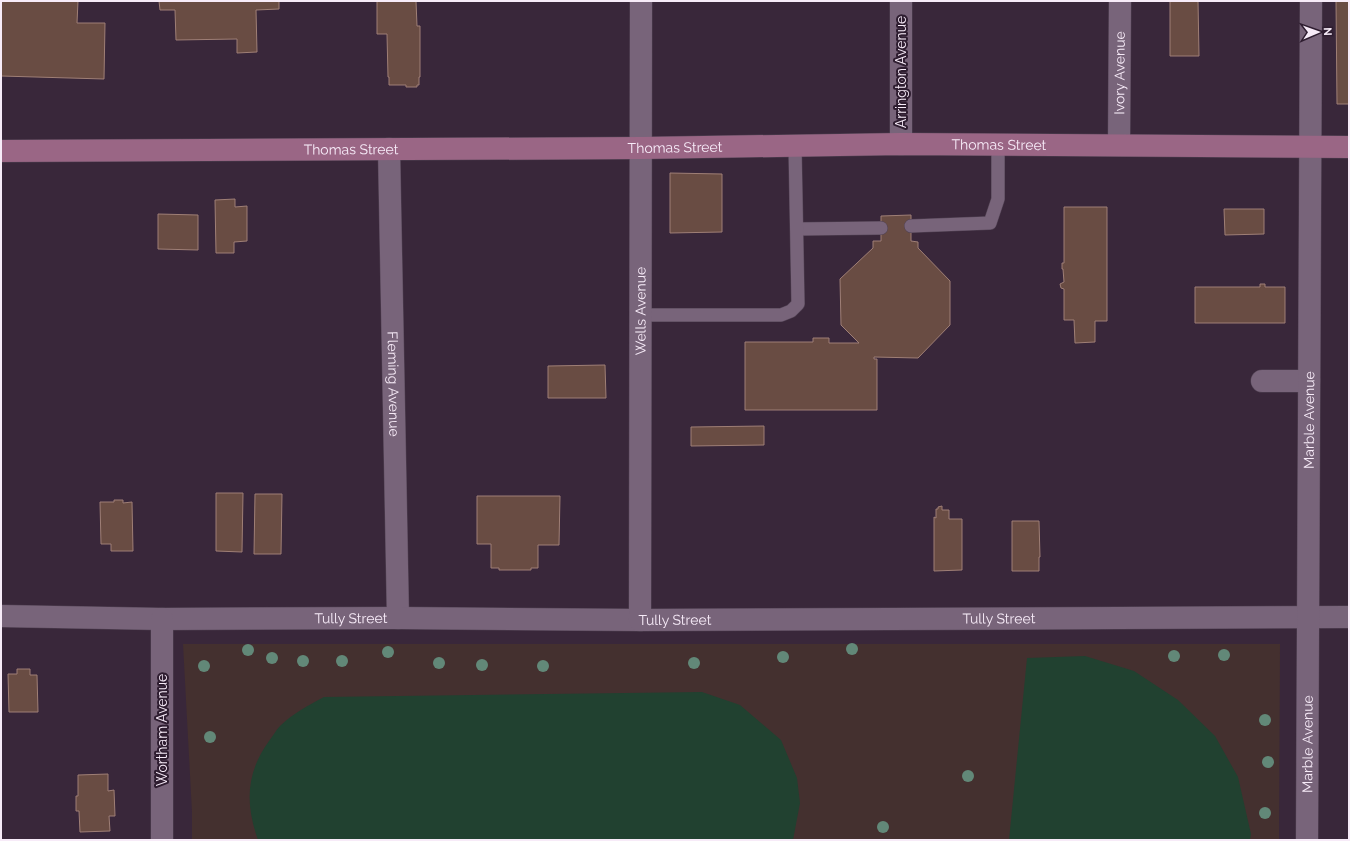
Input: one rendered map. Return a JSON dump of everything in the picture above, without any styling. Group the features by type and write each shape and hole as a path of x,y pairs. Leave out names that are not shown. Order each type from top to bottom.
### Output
{"main road":[{"name":"Thomas Street","path":"1,151 642,148 901,144 1349,147"}],"street":[{"name":"Wells Avenue","path":"640,620 642,1"},
{"name":"Arrington Avenue","path":"901,1 901,144"},
{"name":"Ivory Avenue","path":"1119,145 1120,1"},
{"name":"Marble Avenue","path":"1306,840 1311,1"},
{"name":"Fleming Avenue","path":"389,149 398,618"},
{"path":"1262,381 1309,381"},
{"name":"Tully Street","path":"1,616 162,619 398,618 640,620 1349,617"},
{"name":"Wortham Avenue","path":"162,619 162,840"}],"lane":[{"path":"911,226 990,223 998,199 998,144"},
{"path":"641,315 781,315 791,311 798,304 795,146"},
{"path":"797,229 881,228"}],"shaded area":[{"path":"183,644 1280,644 1279,840 192,840 192,812"}],"green space":[{"path":"1085,656 1134,671 1178,700 1215,736 1238,777 1251,834 1250,840 1009,840 1027,658"},
{"path":"702,692 740,705 781,740 797,778 800,803 793,840 258,840 251,813 250,789 252,777 261,753 280,726 295,714 324,697"}],"building":[{"path":"1,1 78,1 77,23 105,23 104,79 1,76"},
{"path":"159,1 279,1 279,9 256,10 257,52 237,53 237,39 176,40 175,10 160,10"},
{"path":"377,1 416,1 417,26 420,26 420,77 419,85 417,85 417,87 406,87 406,85 389,85 387,34 377,34"},
{"path":"1170,1 1198,1 1199,56 1170,56"},
{"path":"1336,1 1349,1 1349,104 1337,104"},
{"path":"670,173 722,174 722,232 670,233"},
{"path":"235,199 235,207 247,206 247,241 234,242 234,253 216,253 215,200"},
{"path":"1064,207 1107,207 1107,321 1095,321 1095,342 1075,343 1074,320 1064,320 1064,289 1061,288 1060,284 1064,282 1062,263 1064,263"},
{"path":"1224,209 1264,209 1264,234 1225,235"},
{"path":"158,214 198,215 198,250 158,249"},
{"path":"911,215 911,241 918,242 918,248 950,281 950,325 918,358 874,357 874,359 877,359 877,410 745,410 745,342 813,342 813,338 829,338 829,343 859,343 841,325 840,279 873,248 873,241 881,241 881,216"},
{"path":"1260,284 1265,284 1265,287 1285,287 1285,323 1195,323 1195,287 1260,287"},
{"path":"605,365 606,398 548,398 548,366"},
{"path":"764,426 764,445 691,446 691,427"},
{"path":"216,493 243,493 242,552 216,551"},
{"path":"255,494 282,494 281,554 254,554"},
{"path":"477,496 560,496 559,545 538,545 538,568 531,568 531,570 499,570 499,568 491,568 491,544 477,544"},
{"path":"114,500 123,500 123,503 132,502 133,551 111,551 111,544 101,544 100,502 114,502"},
{"path":"942,506 942,510 949,510 949,519 962,519 962,570 934,571 934,517 936,518 936,509"},
{"path":"1012,521 1039,521 1039,571 1012,571"},
{"path":"17,669 30,669 30,675 37,675 38,712 9,712 8,674 17,674"},
{"path":"108,774 108,791 114,790 115,816 109,816 110,831 80,832 79,811 76,811 78,775"}]}
